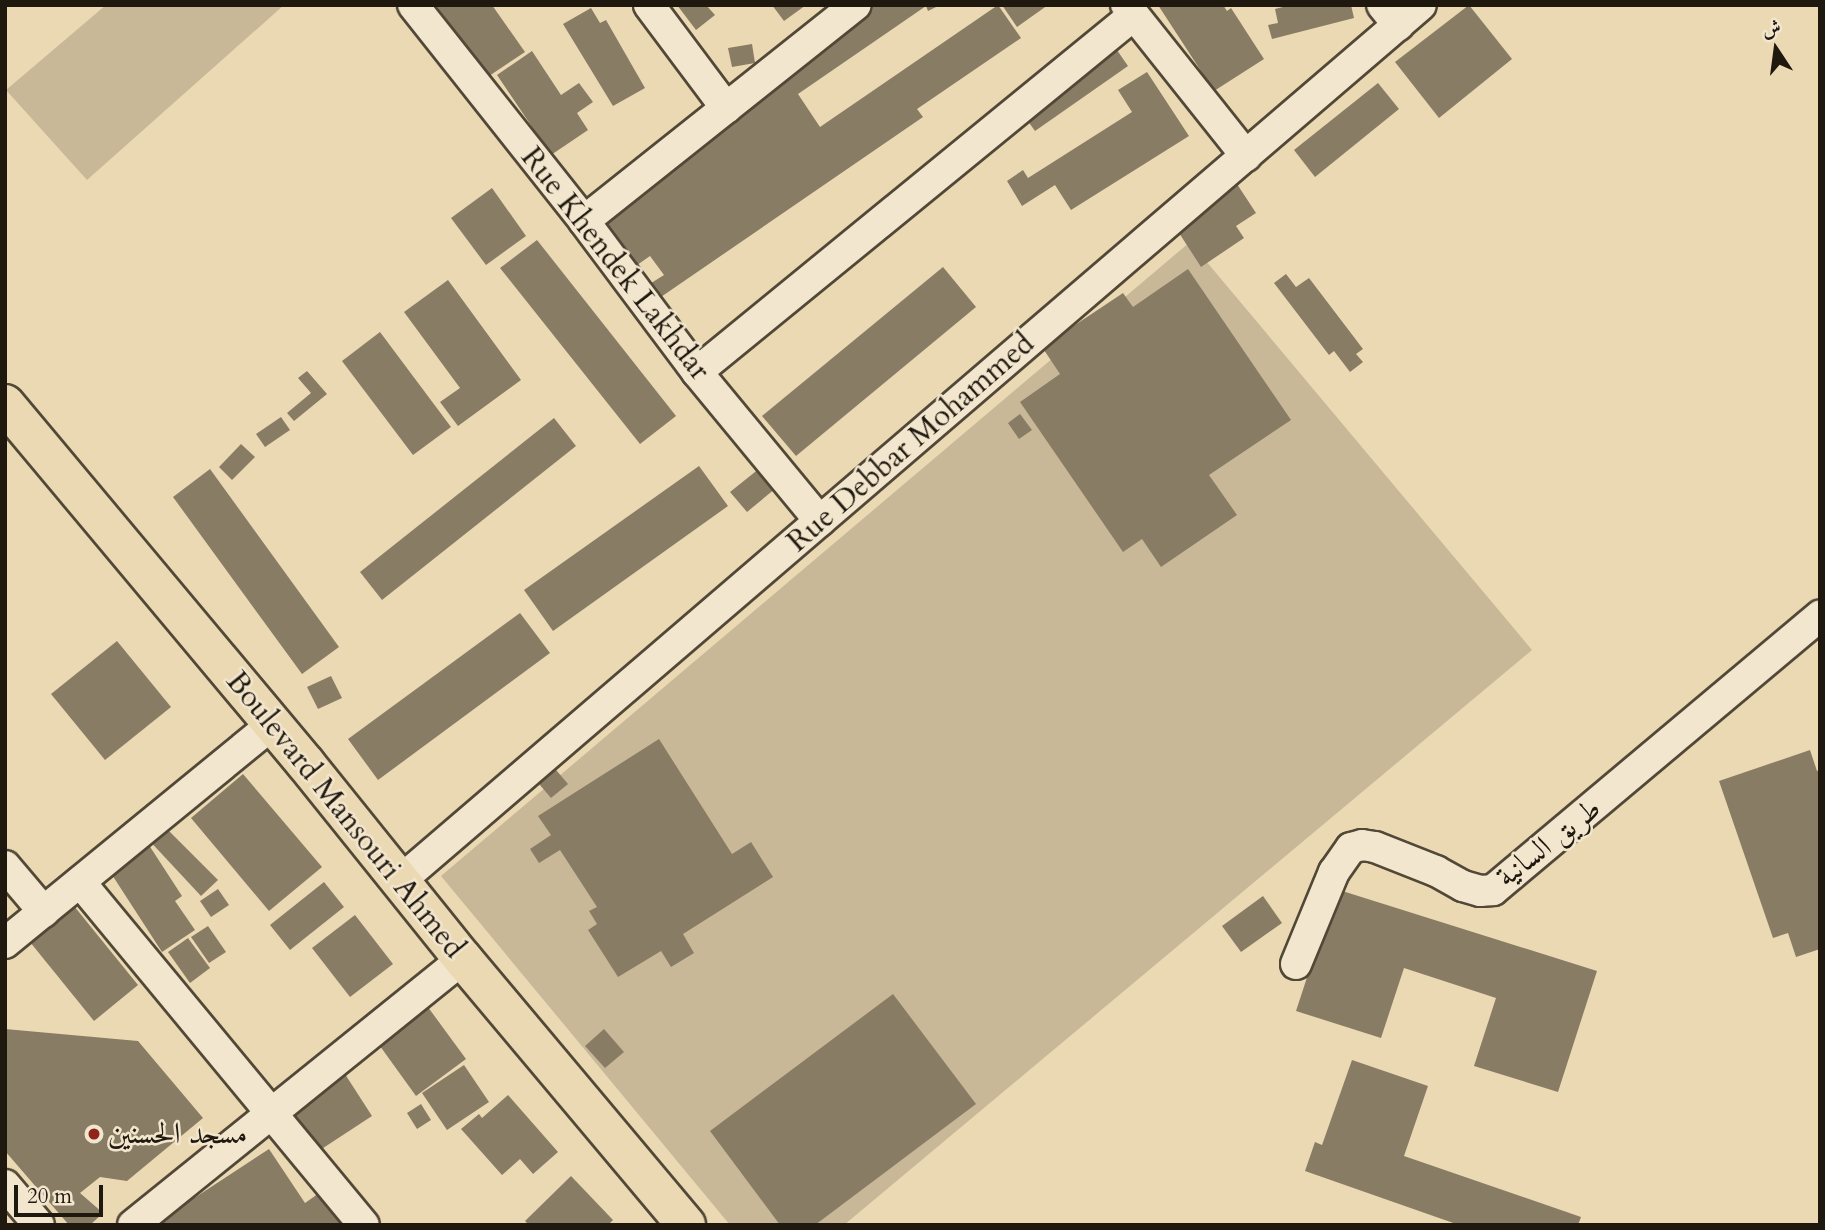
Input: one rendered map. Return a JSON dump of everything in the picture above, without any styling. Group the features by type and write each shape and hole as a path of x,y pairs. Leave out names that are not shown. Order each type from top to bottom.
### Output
{"main road":[{"name":"Boulevard Mansouri Ahmed","path":"5,404 686,1225"}],"street":[{"name":"Rue Khendek Lakhdar","path":"413,5 584,221 697,372 820,521"},
{"path":"649,5 726,108"},
{"path":"584,221 856,5"},
{"name":"Rue Debbar Mohammed","path":"400,881 1246,156 1390,15 1421,5"},
{"path":"697,372 1130,10 1246,156"},
{"name":"طريق السانية","path":"1296,964 1334,872 1351,848 1362,845 1374,847 1436,871 1463,886 1480,891 1493,890 1820,616"},
{"path":"5,943 273,724"},
{"path":"5,866 44,912"},
{"path":"80,882 272,1114 355,1222"},
{"path":"133,1225 463,959"},
{"path":"5,1185 39,1225"}],"shaded area":[{"path":"106,5 284,5 87,180 6,90"},
{"path":"1190,242 1532,650 844,1225 730,1225 441,876"}],"building":[{"path":"436,5 492,5 525,52 486,78"},
{"path":"677,5 706,5 715,15 696,30"},
{"path":"772,5 806,5 784,21"},
{"path":"873,5 940,5 928,11 926,6 798,94 820,127 998,5 1021,38 917,109 923,117 658,299 648,285 664,275 650,256 630,270 584,203"},
{"path":"1002,5 1048,5 1017,27"},
{"path":"1158,5 1223,5 1227,11 1231,8 1264,59 1214,91"},
{"path":"1291,5 1351,5 1354,18 1272,39 1268,25 1278,23 1275,9"},
{"path":"1469,5 1512,59 1439,118 1395,62"},
{"path":"591,8 600,23 606,20 645,88 613,106 563,24"},
{"path":"1103,30 1128,66 1035,131 1010,96"},
{"path":"752,44 755,63 732,67 728,48"},
{"path":"532,51 561,95 579,83 593,102 577,113 588,130 551,155 497,75"},
{"path":"1147,72 1189,136 1071,210 1055,185 1022,206 1007,181 1023,170 1028,178 1132,112 1118,90"},
{"path":"1378,83 1399,109 1315,177 1294,150"},
{"path":"1235,181 1256,213 1236,226 1244,238 1201,267 1172,222"},
{"path":"492,188 526,236 486,265 451,218"},
{"path":"537,240 676,416 640,444 500,268"},
{"path":"943,267 976,307 796,456 762,416"},
{"path":"1188,269 1291,420 1209,475 1237,515 1161,567 1142,539 1123,552 1020,402 1060,374 1042,347 1123,293 1133,307"},
{"path":"1286,274 1296,287 1309,278 1363,349 1356,354 1363,362 1350,372 1334,351 1329,355 1274,283"},
{"path":"448,280 521,380 458,426 440,402 460,388 404,312"},
{"path":"380,332 451,427 413,455 342,361"},
{"path":"307,371 327,394 294,421 287,413 311,393 298,378"},
{"path":"1020,414 1032,430 1019,439 1008,423"},
{"path":"281,417 290,430 265,447 256,434"},
{"path":"554,418 576,446 382,600 360,572"},
{"path":"241,444 255,457 232,480 219,467"},
{"path":"699,466 728,506 553,631 524,590"},
{"path":"760,468 776,488 747,512 730,492"},
{"path":"210,469 339,647 302,674 173,497"},
{"path":"520,613 550,653 378,780 348,739"},
{"path":"117,641 171,707 105,760 51,694"},
{"path":"331,676 342,698 318,709 307,687"},
{"path":"659,739 732,854 751,842 773,877 683,934 694,953 671,967 661,951 618,977 588,930 597,924 589,911 597,907 560,850 539,863 530,849 551,835 538,816"},
{"path":"1810,750 1817,771 1820,770 1820,949 1796,957 1788,933 1773,938 1719,781"},
{"path":"551,764 568,784 551,798 534,778"},
{"path":"243,774 322,867 269,911 191,818"},
{"path":"161,823 218,880 201,896 146,837"},
{"path":"145,839 182,896 175,901 195,930 162,952 105,864"},
{"path":"324,882 344,907 290,950 270,925"},
{"path":"218,889 229,905 211,917 200,901"},
{"path":"1336,889 1597,971 1558,1092 1474,1066 1496,998 1404,968 1381,1038 1296,1011"},
{"path":"1263,896 1282,923 1241,952 1222,926"},
{"path":"74,906 138,985 94,1021 30,942"},
{"path":"355,915 393,964 350,997 312,948"},
{"path":"208,926 226,952 209,963 191,937"},
{"path":"188,938 210,968 190,983 168,952"},
{"path":"893,994 976,1104 815,1225 780,1225 710,1131"},
{"path":"422,999 466,1059 416,1096 372,1035"},
{"name":"مسجد الحسنين","path":"5,1029 138,1041 203,1118 127,1181 100,1177 80,1193 103,1213 90,1225 69,1225 5,1151"},
{"path":"604,1029 624,1052 605,1068 585,1046"},
{"path":"1352,1060 1428,1086 1404,1156 1581,1217 1578,1225 1459,1225 1305,1171 1315,1142 1322,1145"},
{"path":"464,1065 489,1102 447,1130 422,1093"},
{"path":"343,1071 372,1116 317,1152 287,1106"},
{"path":"508,1095 558,1152 533,1174 520,1159 502,1175 461,1129 479,1114 482,1118"},
{"path":"421,1104 431,1120 417,1129 407,1113"},
{"path":"269,1149 305,1203 322,1191 344,1223 153,1225"},
{"path":"571,1176 613,1220 608,1225 529,1225 525,1221"}],"place":[{"name":"مسجد الحسنين","path":"94,1134"}]}
